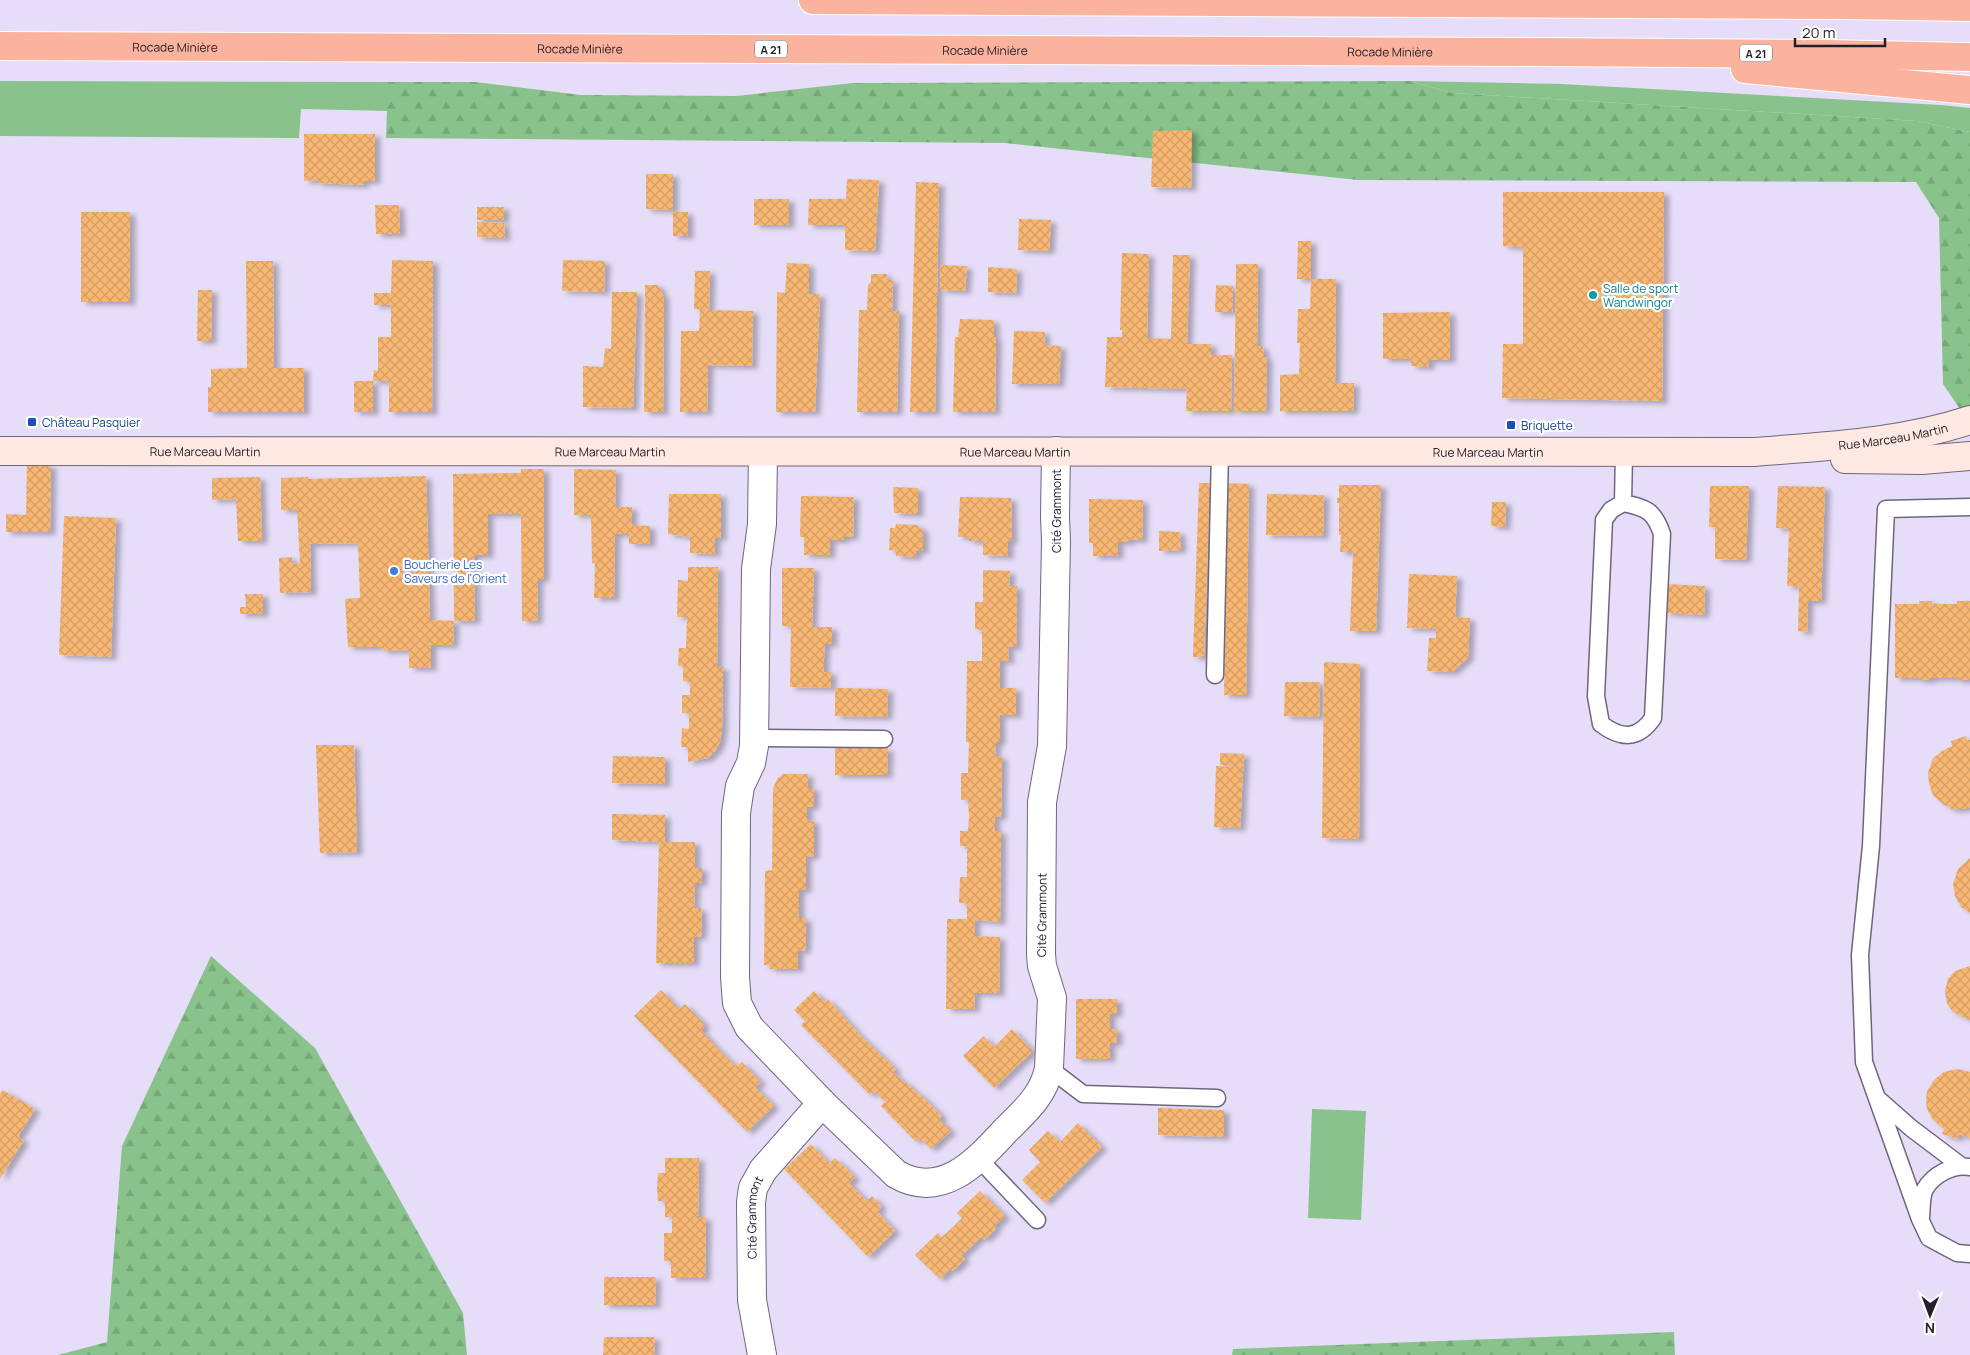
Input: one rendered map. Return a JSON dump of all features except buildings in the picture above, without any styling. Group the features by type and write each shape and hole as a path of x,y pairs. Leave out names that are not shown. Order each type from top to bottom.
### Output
{"highway":[{"path":"813,0 1544,1 1970,7"},
{"name":"Rocade Minière","path":"0,46 1806,53 1970,57"},
{"path":"1541,52 1970,90"}],"street":[{"name":"Rue Marceau Martin","path":"0,451 1754,452 1889,440 1970,420"},
{"name":"Cité Grammont","path":"763,452 762,536 756,569 753,755 740,786 736,813 735,977 737,1003 749,1027 822,1103 896,1174 904,1179 915,1182 941,1181 955,1176 978,1159 1035,1100 1047,1080 1052,998 1042,966 1041,954 1042,812 1043,791 1052,746 1056,451"},
{"name":"Rue Marceau Martin","path":"1754,452 1832,459 1922,460 1970,456"},
{"name":"Cité Grammont","path":"762,1355 753,1312 751,1287 751,1202 753,1188 763,1170 822,1103"}],"lane":[{"path":"1215,674 1220,451"},
{"path":"1623,503 1624,452"},
{"path":"1623,503 1643,507 1657,519 1662,534 1653,718 1645,729 1634,735 1613,733 1601,724 1596,696 1604,520 1610,510 1623,503"},
{"path":"1970,508 1886,509 1871,846 1860,955 1864,1062 1920,1219 1929,1238 1957,1253 1970,1254"},
{"path":"754,738 884,739"},
{"path":"1049,1068 1083,1094 1217,1098"},
{"path":"1876,1096 1911,1128 1965,1166"},
{"path":"978,1159 1037,1220"},
{"path":"1920,1219 1925,1190 1937,1176 1965,1166"}],"green space":[{"path":"0,81 388,82 388,111 301,109 299,138 0,136"},
{"path":"1410,81 1561,84 1941,105 1970,108 1970,132 1917,121 1453,93"},
{"path":"1410,81 1453,93 1917,121 1970,132 1970,406 1960,409 1943,384 1939,218 1916,182 1358,180 1005,143 386,138 388,82 475,82 581,95 736,96 853,83"},
{"path":"211,956 315,1048 463,1313 467,1355 58,1355 107,1342 122,1146"},
{"path":"1312,1109 1366,1111 1361,1220 1308,1218"},
{"path":"1674,1332 1675,1355 1232,1355 1233,1349"}],"place":[{"name":"Salle de sport Wandwingor","path":"1593,295"},
{"name":"Château Pasquier","path":"32,422"},
{"name":"Briquette","path":"1511,425"},
{"name":"Boucherie Les Saveurs de l'Orient","path":"394,571"}]}
